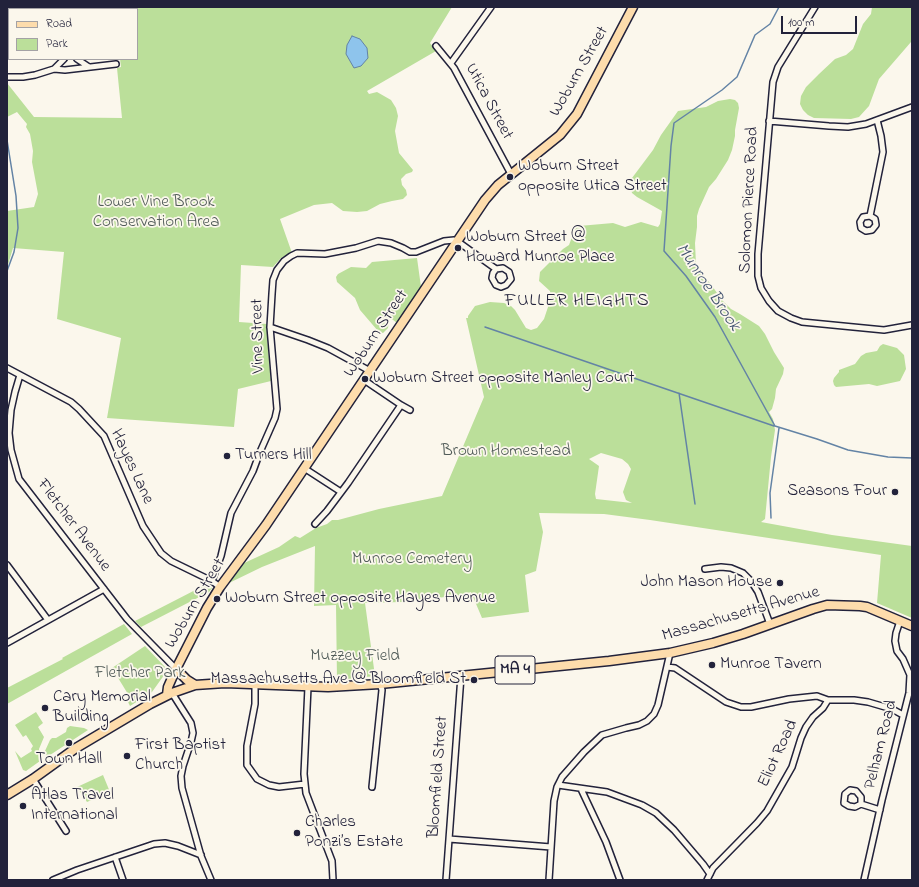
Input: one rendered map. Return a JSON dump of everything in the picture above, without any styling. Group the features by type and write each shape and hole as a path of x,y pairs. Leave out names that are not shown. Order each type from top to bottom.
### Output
{"main road":[{"name":"Woburn Street","path":"169,694 168,687 176,670 207,608 220,587 266,526 485,200 494,189 554,140 573,120 585,100 633,7"},
{"name":"Massachusetts Avenue","path":"7,795 76,748 150,704 169,694 195,685 226,683 308,687 380,684 609,661 670,653 713,643 826,605 867,607 912,626"},
{"path":"176,670 195,685"}],"street":[{"path":"451,63 491,7"},
{"name":"Solomon Pierce Road","path":"815,7 778,67 773,82 758,254 758,276 761,288 778,311 790,318 802,322 884,330 912,325"},
{"name":"Utica Street","path":"436,46 451,63 511,174"},
{"path":"7,77 23,78 38,75 54,69 63,60"},
{"path":"80,60 90,67"},
{"path":"54,69 65,70 116,64"},
{"path":"769,121 848,127 866,124 912,107"},
{"path":"870,216 883,152 877,120"},
{"name":"Vine Street","path":"212,581 219,561 231,513 253,471 276,418 277,409 270,327 273,280 280,266 291,256 297,253 324,254 356,248 378,241 391,243 410,252 416,252 444,241 457,241"},
{"path":"457,241 496,269"},
{"path":"270,327 328,348 370,371"},
{"name":"Hayes Lane","path":"7,368 71,402 90,420 104,436 143,526 161,553 175,564 212,581 220,587"},
{"name":"Fletcher Avenue","path":"20,375 10,416 11,450 20,479 134,627 176,670"},
{"path":"364,380 410,410"},
{"path":"315,524 325,514 341,492 401,405"},
{"path":"304,468 341,492"},
{"path":"7,565 48,620"},
{"path":"705,569 721,567 731,568 743,573 751,581 758,592 770,624"},
{"path":"7,643 104,589"},
{"name":"Pelham Road","path":"864,880 909,693 910,675 903,659 897,651 895,641 900,621"},
{"path":"549,880 554,800 562,777 571,765 594,741 602,735 638,725 647,721 654,714 658,705 670,653"},
{"path":"667,667 675,668 726,702 741,707 751,707 789,699 817,696 828,700 854,700 868,702 892,709 903,715"},
{"name":"Bloomfield Street","path":"446,880 460,676"},
{"path":"372,787 382,690 380,684"},
{"path":"255,685 255,704 247,746 247,765 257,779 269,785 279,787 305,784"},
{"path":"308,687 304,774 306,793 328,848 332,861 333,880"},
{"path":"169,694 191,723 193,732 184,760 181,776 182,788 186,807 201,855 212,880"},
{"name":"Eliot Road","path":"707,880 713,868 726,853 757,823 767,811 792,767 806,727 828,700"},
{"path":"32,779 66,831"},
{"path":"558,785 607,792 642,805 656,813 674,830 710,874"},
{"path":"581,789 606,842 620,880"},
{"path":"862,804 880,810"},
{"path":"449,839 551,847"},
{"path":"53,880 77,870 154,844 164,843 178,846 201,855"},
{"path":"115,857 123,880"}],"green space":[{"name":"Lower Vine Brook Conservation Area","path":"452,7 430,43 436,51 367,91 369,94 377,92 391,100 396,108 398,116 395,131 399,153 413,170 401,179 407,195 403,199 380,204 367,211 343,211 332,203 314,205 280,219 292,253 281,258 273,267 241,265 239,322 267,324 271,381 238,389 234,427 107,418 121,338 57,319 64,252 13,248 7,268 7,211 34,207 38,194 32,162 33,151 30,134 26,127 27,124 17,112 7,117 7,83 34,117 122,118 117,68 121,67 120,60 138,60 138,8 130,8"},
{"path":"872,7 912,7 911,42 879,79 869,106 859,117 851,119 814,118 808,115 800,104 801,96 806,87 835,59 846,55 853,49 863,24 871,14"},
{"path":"730,99 735,100 738,103 739,108 732,150 728,160 709,187 697,216 695,243 696,265 697,270 710,283 722,300 731,309 759,326 784,368 783,374 776,389 772,409 769,412 773,419 775,430 765,519 761,522 832,535 912,546 912,618 877,603 881,555 604,514 539,513 543,532 536,571 525,575 529,612 482,618 471,592 462,595 402,602 365,603 375,676 337,680 336,605 314,606 315,546 262,567 227,584 242,564 279,547 295,536 300,538 332,520 338,520 379,509 442,496 484,397 466,318 468,318 475,306 490,302 504,303 511,306 515,310 526,328 531,330 537,328 544,319 551,298 550,291 539,281 540,272 569,245 575,229 579,226 613,223 625,227 641,222 658,227 660,224 662,211 632,193 629,182 653,150 661,135 678,111 706,107 718,101","holes":["601,453 622,459 631,469 623,492 626,500 632,503 596,499 595,494 599,466 589,459"]},
{"path":"417,258 421,287 397,323 388,316 388,328 383,333 378,331 360,310 355,298 337,282 336,277 338,274 351,267 366,268 372,262"},
{"path":"883,344 897,348 904,355 906,369 900,381 877,386 869,384 836,387 834,385 834,378 839,370 855,364 861,356 866,353 877,351"},
{"path":"207,584 212,588 209,592 141,627 135,621"},
{"path":"124,624 132,634 7,704 7,688 63,659 62,658"},
{"name":"Fletcher Park","path":"145,646 166,668 167,671 152,692 130,706 128,702 131,699 112,668"},
{"path":"36,712 43,723 38,727 44,737 39,749 40,761 26,771 23,770 15,751 21,758 32,751 31,749 33,746 26,735 23,737 15,725"},
{"path":"70,726 88,730 47,757 45,751 50,740 66,732 67,728"},
{"path":"103,775 110,792 87,802 77,787"}],"water":[{"path":"352,36 360,39 367,48 368,58 361,66 354,68 346,54 347,45"}],"waterway":[{"name":"Munroe Brook","path":"779,7 770,24 755,35 737,77 722,90 674,123 664,251 686,276 715,317 775,426 848,450 888,457 912,458"},
{"path":"7,51 8,46"},
{"path":"7,140 16,196 18,228 14,252 7,271"},
{"path":"485,327 774,426"},
{"path":"679,393 695,504"},
{"path":"771,518 770,493 779,428"}],"place":[{"name":"Woburn Street opposite Utica Street","path":"510,177"},
{"name":"Woburn Street @ Howard Munroe Place","path":"458,248"},
{"name":"Woburn Street opposite Manley Court","path":"365,379"},
{"name":"Turners Hill","path":"227,456"},
{"name":"Seasons Four","path":"895,492"},
{"name":"John Mason House","path":"780,583"},
{"name":"Woburn Street opposite Hayes Avenue","path":"217,599"},
{"name":"Munroe Tavern","path":"712,665"},
{"name":"Massachusetts Ave @ Bloomfield St","path":"474,680"},
{"name":"Cary Memorial Building","path":"45,708"},
{"name":"Town Hall","path":"69,743"},
{"name":"First Baptist Church","path":"127,756"},
{"name":"Atlas Travel International","path":"23,806"},
{"name":"Charles Ponzi’s Estate","path":"297,833"}],"district":[{"name":"FULLER HEIGHTS","path":"577,302"}],"park label":[{"name":"Brown Homestead","path":"506,452"},
{"name":"Munroe Cemetery","path":"412,560"},
{"name":"Muzzey Field","path":"355,657"}]}
